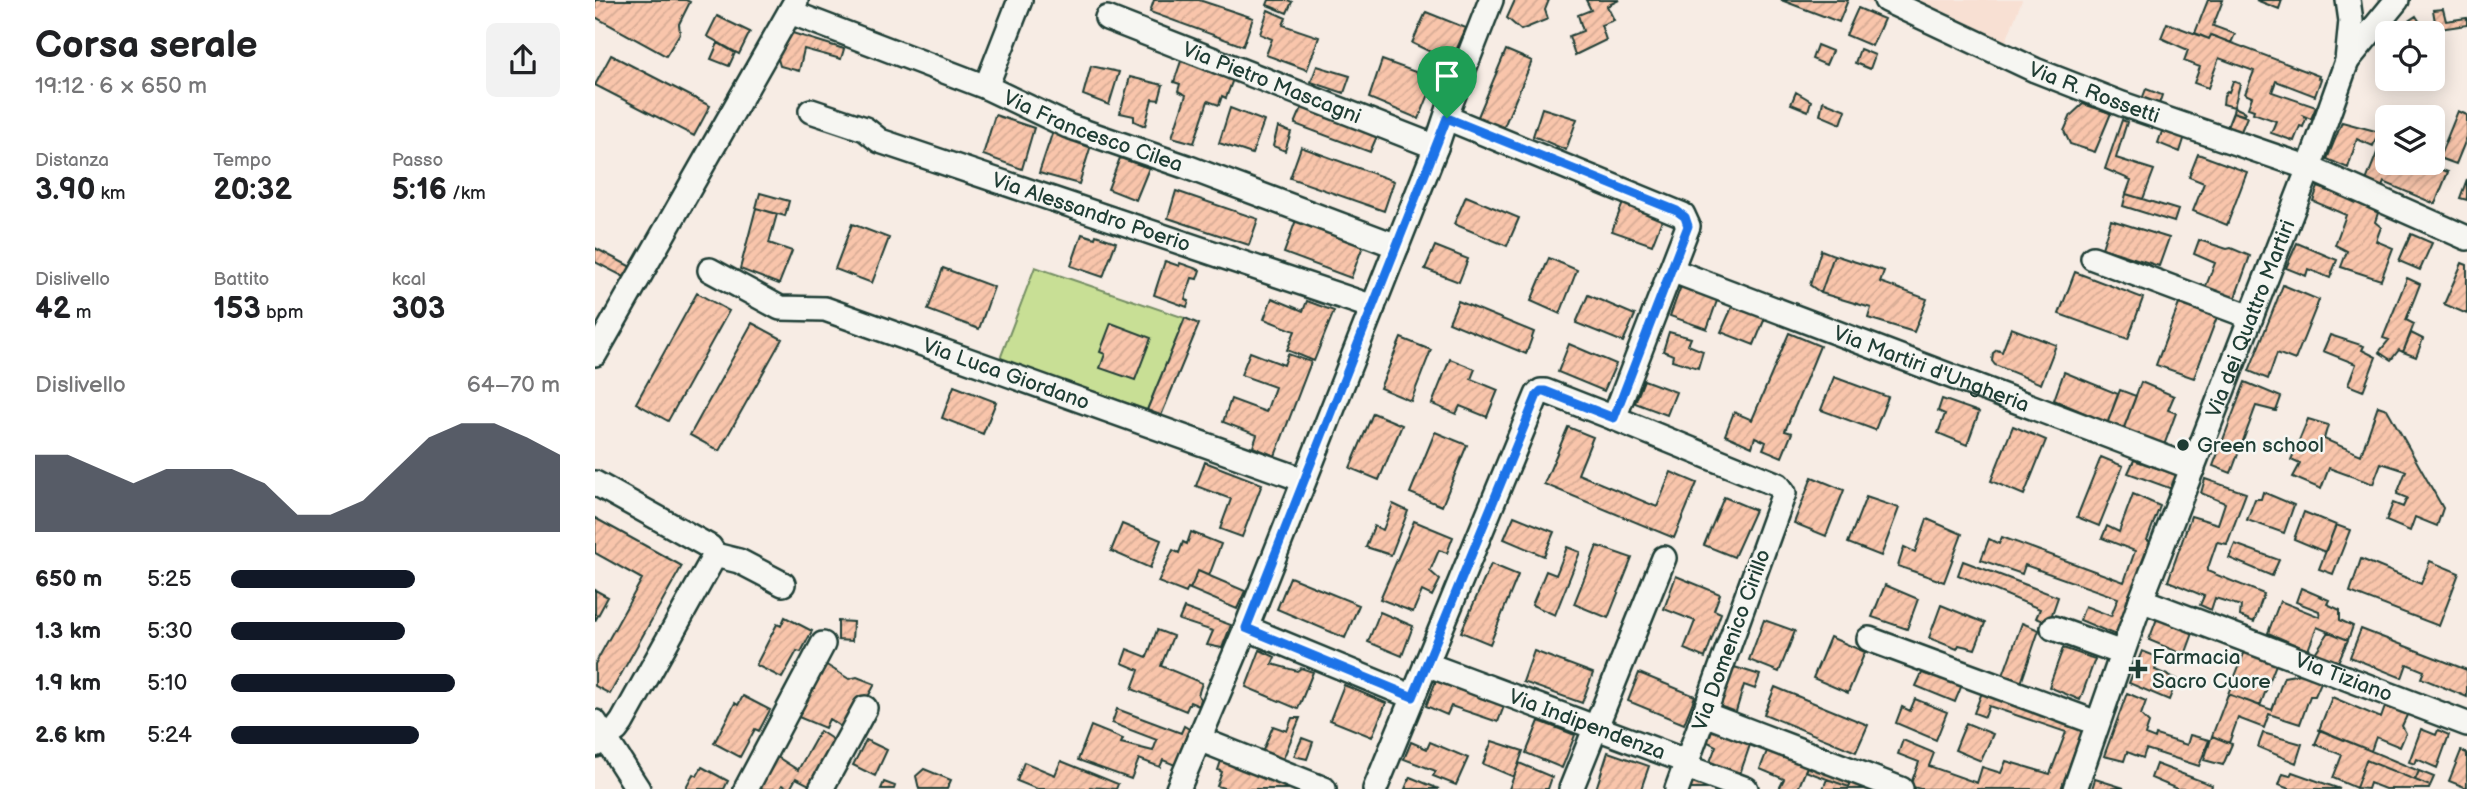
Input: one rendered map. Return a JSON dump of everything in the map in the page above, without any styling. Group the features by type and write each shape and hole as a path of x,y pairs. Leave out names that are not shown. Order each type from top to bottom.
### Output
{"street":[{"path":"986,87 1020,0"},
{"path":"1178,789 1246,628 1436,147 1491,0"},
{"name":"Via R. Rossetti","path":"1886,0 2035,71 2309,168 2467,239"},
{"name":"Via dei Quattro Martiri","path":"2075,789 2141,600 2309,168 2347,61 2351,21 2348,0"},
{"name":"Via dei Quattro Martiri","path":"2347,61 2397,0"},
{"path":"595,354 793,6"},
{"name":"Via Francesco Cilea","path":"793,6 986,87 1068,126 1187,167 1397,246"},
{"name":"Via Pietro Mascagni","path":"1107,18 1436,147"},
{"name":"Via Alessandro Poerio","path":"811,111 865,129 880,141 1373,307"},
{"path":"1375,789 1537,395 1545,391 1614,418 1688,229 1683,215 1447,118"},
{"path":"2093,258 2251,317"},
{"name":"Via Luca Giordano","path":"710,270 780,308 825,309 1304,480"},
{"name":"Via Martiri d'Ungheria","path":"1671,270 2193,468"},
{"name":"Via Domenico Cirillo","path":"1614,418 1778,485 1784,496 1677,789"},
{"path":"595,483 710,547 715,555 739,561 783,584"},
{"path":"638,789 598,735 622,722 715,555"},
{"path":"1571,789 1664,558"},
{"name":"Via Tiziano","path":"2141,600 2467,724"},
{"path":"1246,628 1413,697"},
{"path":"2053,628 2122,653"},
{"path":"1869,639 2097,723"},
{"path":"746,789 823,644"},
{"name":"Via Indipendenza","path":"1426,664 1680,759 1692,769 1745,789"},
{"path":"821,789 865,708"},
{"path":"1707,715 1901,789"},
{"path":"1199,738 1324,789"}],"shaded area":[{"path":"1863,0 2022,0 1998,62"}],"green space":[{"path":"1035,267 1185,318 1147,410 1000,359"}],"building":[{"path":"595,0 690,2 679,24 680,33 666,56 595,17"},
{"path":"1154,0 1199,0 1253,18 1243,46 1150,12"},
{"path":"1269,0 1292,2 1287,13 1267,5"},
{"path":"1515,0 1549,0 1545,10 1548,19 1521,30 1507,18"},
{"path":"1586,0 1619,0 1607,6 1614,20 1601,25 1606,40 1575,55 1569,36 1583,31 1578,15 1591,10"},
{"path":"1781,0 1848,0 1839,22"},
{"path":"2208,0 2223,0 2213,26 2235,34 2231,43 2211,35 2209,39 2195,33"},
{"path":"2256,0 2282,0 2279,9"},
{"path":"1858,8 1884,19 1872,46 1846,35"},
{"path":"2443,9 2446,21 2467,18 2467,25 2445,28 2445,21 2435,21 2433,10"},
{"path":"1268,10 1286,18 1283,25 1319,37 1307,70 1266,55 1272,39 1260,34"},
{"path":"1426,12 1466,28 1451,62 1412,43"},
{"path":"717,16 750,32 739,54 707,36"},
{"path":"2167,23 2209,39 2211,35 2319,76 2321,79 2315,96 2276,81 2272,92 2316,107 2311,119 2304,116 2306,119 2303,127 2300,126 2294,141 2271,133 2276,121 2253,113 2254,110 2248,108 2252,97 2245,94 2254,71 2219,58 2208,88 2194,83 2200,67 2184,61 2188,50 2161,38"},
{"path":"786,31 844,49 841,59 804,49 799,71 780,66 775,48"},
{"path":"718,43 735,53 729,66 711,59"},
{"path":"1817,45 1832,51 1826,65 1812,59"},
{"path":"1860,49 1875,55 1870,69 1855,63"},
{"path":"1506,50 1532,61 1503,129 1477,119"},
{"path":"611,55 710,106 694,136 595,85"},
{"path":"1382,60 1435,79 1419,119 1369,98"},
{"path":"1181,61 1233,79 1226,98 1222,96 1219,105 1208,101 1194,143 1172,137 1186,95 1178,91 1180,84 1174,82"},
{"path":"1091,66 1119,72 1109,105 1083,95"},
{"path":"1317,66 1350,76 1344,93 1311,82"},
{"path":"1130,77 1163,85 1159,100 1152,99 1145,126 1134,121 1134,116 1120,113"},
{"path":"2233,81 2240,84 2234,107 2223,104 2224,96 2229,92"},
{"path":"2146,89 2162,95 2158,107 2141,102"},
{"path":"1796,92 1811,101 1808,111 1791,104"},
{"path":"1823,101 1846,110 1841,124 1820,115"},
{"path":"2083,104 2111,113 2095,152 2070,144 2064,131 2071,115"},
{"path":"1303,105 1378,134 1370,152 1295,124"},
{"path":"2234,107 2245,112 2243,115 2233,112"},
{"path":"1230,108 1264,121 1252,154 1219,143"},
{"path":"1542,108 1577,119 1566,150 1533,136"},
{"path":"2458,111 2467,115 2467,137 2456,164 2445,160 2445,143"},
{"path":"2233,112 2247,117 2239,136 2226,130"},
{"path":"995,115 1034,128 1022,169 983,155"},
{"path":"2122,120 2127,122 2116,158 2154,170 2143,199 2126,194 2131,180 2105,169"},
{"path":"2342,122 2375,131 2373,146 2357,139 2348,168 2327,159"},
{"path":"2164,126 2186,133 2180,152 2158,143"},
{"path":"1278,127 1291,132 1285,151 1273,146"},
{"path":"1053,131 1092,142 1079,184 1039,173"},
{"path":"1301,147 1394,181 1384,211 1290,178"},
{"path":"2198,154 2247,172 2227,225 2193,211 2204,183 2189,177"},
{"path":"1120,158 1149,168 1136,200 1108,189"},
{"path":"2375,158 2375,175 2445,175 2445,171 2448,172 2435,204 2384,182 2382,187 2366,181"},
{"path":"2467,179 2467,200 2460,198"},
{"path":"2318,187 2379,210 2375,222 2381,227 2376,241 2393,248 2381,280 2341,267 2347,251 2335,245 2346,215 2313,201"},
{"path":"1176,191 1258,219 1249,245 1168,218"},
{"path":"760,193 789,201 785,216 756,208"},
{"path":"2126,194 2178,210 2174,222 2123,206"},
{"path":"1466,196 1519,218 1507,246 1454,224"},
{"path":"1623,203 1663,217 1652,245 1612,231"},
{"path":"756,208 777,214 769,243 792,251 779,284 740,269"},
{"path":"1296,220 1364,243 1351,278 1284,253"},
{"path":"2111,220 2169,238 2159,266 2102,248"},
{"path":"852,224 889,238 872,283 835,269"},
{"path":"1082,234 1095,238 1096,235 1116,242 1103,277 1071,266"},
{"path":"2411,234 2432,243 2420,270 2399,261"},
{"path":"2199,240 2250,256 2233,303 2204,291 2215,263 2194,254"},
{"path":"2297,243 2337,260 2330,278 2308,269 2306,276 2286,268"},
{"path":"1435,246 1468,259 1459,282 1425,269"},
{"path":"595,248 635,269 630,280 595,262"},
{"path":"1821,250 1834,255 1821,293 1810,285"},
{"path":"1834,255 1884,271 1880,282 1927,299 1914,332 1868,318 1871,308 1821,293"},
{"path":"1549,258 1577,270 1560,314 1531,301"},
{"path":"1165,261 1200,270 1197,279 1192,278 1185,299 1189,301 1187,307 1154,295"},
{"path":"2462,263 2467,265 2467,314 2444,304"},
{"path":"943,268 994,287 979,329 928,310"},
{"path":"2075,272 2143,298 2128,339 2059,314"},
{"path":"2407,278 2420,284 2406,320 2414,324 2403,352 2399,350 2391,360 2379,352 2389,340 2383,338"},
{"path":"2283,285 2319,300 2295,360 2277,353 2268,379 2249,371"},
{"path":"1681,286 1718,298 1707,329 1670,316"},
{"path":"697,293 729,311 668,421 636,403"},
{"path":"1588,295 1635,315 1623,342 1576,323"},
{"path":"1272,298 1303,311 1307,301 1334,311 1314,361 1287,350 1295,331 1264,319"},
{"path":"1458,301 1534,332 1526,354 1449,322"},
{"path":"2179,304 2217,317 2194,378 2156,365"},
{"path":"1732,307 1765,318 1754,345 1721,332"},
{"path":"1185,318 1199,324 1161,416 1147,410"},
{"path":"752,323 782,339 719,451 690,435"},
{"path":"1111,323 1151,338 1135,380 1100,368 1105,354 1100,352"},
{"path":"2011,328 2056,345 2041,384 1995,365 1992,361 1993,353 1997,350 2002,352"},
{"path":"1669,332 1691,338 1688,345 1703,351 1698,368 1672,360 1673,355 1663,351"},
{"path":"1789,333 1820,346 1785,431 1792,433 1782,457 1763,449 1766,442 1755,437 1752,447 1725,435 1734,412 1752,420"},
{"path":"2411,333 2423,339 2416,357 2403,352"},
{"path":"2330,335 2364,346 2362,350 2376,357 2363,391 2348,385 2356,364 2323,351"},
{"path":"1401,338 1431,350 1411,401 1380,388"},
{"path":"1569,344 1616,364 1604,391 1558,372"},
{"path":"1250,352 1284,365 1288,354 1311,362 1275,456 1253,447 1257,435 1223,422 1231,399 1266,412 1275,387 1241,375"},
{"path":"1450,359 1475,369 1471,379 1498,390 1487,417 1460,406 1456,414 1432,404"},
{"path":"2064,372 2118,394 2106,427 2092,416 2054,400"},
{"path":"1834,377 1888,397 1875,430 1821,410"},
{"path":"1644,380 1676,392 1667,415 1635,403"},
{"path":"2141,382 2174,396 2168,410 2176,413 2163,448 2122,433"},
{"path":"2245,382 2281,397 2276,411 2256,406 2231,473 2213,466"},
{"path":"954,386 996,402 983,434 942,418"},
{"path":"2120,390 2136,396 2122,433 2106,427"},
{"path":"1942,399 1979,412 1967,445 1938,433 1945,414 1938,411"},
{"path":"2378,406 2387,409 2443,508 2437,526 2415,517 2410,531 2386,521 2393,503 2403,507 2407,498 2397,494 2406,471 2381,463 2373,484 2329,468 2321,489 2293,477 2300,464 2291,460 2308,419 2328,425 2324,439 2361,455"},
{"path":"1373,413 1402,425 1379,480 1350,468"},
{"path":"2013,426 2046,440 2024,495 1991,481"},
{"path":"1568,427 1593,437 1578,474 1657,507 1671,472 1697,483 1674,538 1544,484"},
{"path":"1435,432 1467,445 1442,506 1410,493"},
{"path":"2101,457 2123,466 2099,526 2077,517"},
{"path":"2134,460 2177,475 2172,489 2128,473"},
{"path":"1205,462 1262,484 1242,537 1220,529 1231,499 1196,486"},
{"path":"1812,477 1844,490 1826,536 1794,523"},
{"path":"2205,479 2246,493 2227,544 2217,542 2207,571 2264,594 2254,622 2240,616 2241,606 2215,598 2211,610 2200,605 2204,596 2168,581 2191,516 2218,524 2225,503 2201,493"},
{"path":"2263,492 2294,505 2284,533 2247,520 2255,499 2261,499"},
{"path":"2133,494 2160,506 2147,540 2152,543 2118,636 2080,620 2085,606 2111,616 2118,598 2025,565 2022,574 1981,560 1989,539 1999,544 2002,537 2124,582 2135,551 2102,538 2107,526 2119,532"},
{"path":"1724,497 1755,510 1734,557 1704,545"},
{"path":"1866,497 1899,508 1881,556 1848,543"},
{"path":"1393,504 1408,511 1391,555 1366,547 1374,526 1383,530"},
{"path":"2304,512 2336,525 2325,552 2294,539"},
{"path":"1514,516 1554,532 1544,556 1504,539"},
{"path":"595,518 682,566 610,694 595,686 595,664 642,579 595,553"},
{"path":"1927,519 1962,534 1944,582 1898,566 1904,547 1915,552"},
{"path":"1414,521 1453,537 1447,553 1439,550 1430,571 1440,580 1432,596 1422,591 1413,612 1380,599"},
{"path":"1122,524 1161,540 1150,568 1111,551"},
{"path":"2336,525 2350,530 2333,574 2319,569"},
{"path":"1191,532 1221,544 1209,576 1198,571 1186,593 1158,582 1173,550 1179,553 1183,542 1187,544"},
{"path":"2235,544 2279,560 2272,576 2229,558"},
{"path":"1597,546 1632,558 1608,618 1574,604"},
{"path":"1567,547 1580,552 1555,615 1532,605 1546,571 1556,575"},
{"path":"2361,559 2421,584 2430,561 2459,573 2439,626 2350,592"},
{"path":"1963,561 2058,597 2049,623 2036,618 2040,609 1958,575"},
{"path":"1491,564 1518,575 1490,644 1461,632"},
{"path":"1198,571 1245,591 1237,609 1190,589"},
{"path":"1676,576 1720,594 1714,610 1721,613 1705,658 1684,649 1695,621 1664,609"},
{"path":"1290,577 1359,605 1345,638 1277,609"},
{"path":"1885,585 1918,599 1907,629 1872,617"},
{"path":"2301,588 2329,600 2327,604 2340,610 2340,620 2353,626 2348,640 2317,627 2308,650 2268,633 2280,601 2320,617 2319,611 2296,602"},
{"path":"595,590 608,597 595,621"},
{"path":"1941,605 1985,623 1975,649 1959,645 1957,649 1929,638"},
{"path":"1184,608 1231,625 1222,648 1207,645 1213,631 1179,620"},
{"path":"1380,612 1413,626 1402,656 1368,642"},
{"path":"2159,613 2196,625 2185,655 2149,640"},
{"path":"785,617 812,631 782,678 756,665 777,624 781,626"},
{"path":"1764,620 1795,631 1779,672 1749,660"},
{"path":"838,621 853,622 852,641 838,640"},
{"path":"2022,623 2039,630 2020,686 2001,681"},
{"path":"2361,629 2467,670 2467,697 2421,678 2424,671 2407,664 2402,678 2350,657"},
{"path":"1157,630 1173,636 1161,666 1202,683 1198,695 1201,699 1199,706 1190,702 1186,711 1132,689 1139,670 1122,663 1127,649 1147,657"},
{"path":"2329,632 2348,640 2338,662 2315,653"},
{"path":"1830,637 1865,652 1848,693 1813,678"},
{"path":"2247,646 2278,659 2260,706 2228,694"},
{"path":"2063,648 2095,659 2080,700 2049,687"},
{"path":"1260,650 1275,657 1272,664 1313,672 1298,709 1246,687"},
{"path":"1534,651 1593,673 1582,703 1523,682"},
{"path":"2142,651 2160,658 2155,670 2177,679 2169,700 2129,683"},
{"path":"825,664 849,679 857,677 875,684 849,732 829,719 825,728 796,716"},
{"path":"1731,666 1760,675 1755,689 1744,685 1734,718 1715,713"},
{"path":"1933,669 1963,682 1955,702 1916,686 1922,673 1930,676"},
{"path":"1639,673 1695,696 1684,724 1628,701"},
{"path":"2301,674 2322,680 2315,696 2310,696 2300,724 2269,714 2264,728 2238,718 2229,743 2212,736 2228,694 2272,710 2284,677"},
{"path":"1436,681 1504,706 1498,722 1451,706 1447,715 1426,706"},
{"path":"1344,685 1386,703 1372,737 1330,720"},
{"path":"1775,687 1868,725 1856,752 1764,714"},
{"path":"1983,690 2084,726 2061,789 1920,789 1910,786 1919,762 1898,754 1903,740 1934,753 1929,766 1977,783 1982,767 2001,773 2006,761 2050,774 2066,732 1989,706 1985,717 1974,713"},
{"path":"2127,693 2146,701 2141,715 2149,723 2145,735 2155,739 2156,735 2187,745 2190,735 2209,740 2199,766 2146,749 2143,758 2127,752 2124,761 2104,756"},
{"path":"743,696 770,710 759,731 755,729 740,757 714,743 735,703 738,705"},
{"path":"2332,697 2381,718 2386,704 2408,713 2402,726 2406,733 2400,747 2376,737 2371,751 2319,730"},
{"path":"1915,699 1947,712 1936,740 1896,723 1902,707 1910,711"},
{"path":"1117,709 1181,733 1184,726 1189,729 1175,765 1163,760 1160,767 1139,759 1131,779 1078,760 1091,726 1123,739 1121,743 1153,751 1157,740 1112,723"},
{"path":"1292,718 1300,718 1281,764 1261,755 1273,726 1287,731"},
{"path":"1539,721 1575,735 1562,768 1526,753"},
{"path":"1966,723 1993,734 1981,761 1955,750"},
{"path":"1711,724 1752,739 1740,774 1710,762 1716,746 1706,741"},
{"path":"2421,729 2436,735 2438,730 2449,735 2437,768 2417,759 2415,764 2409,762"},
{"path":"2321,730 2419,771 2415,780 2366,760 2356,788 2333,778 2342,755 2315,744"},
{"path":"820,731 841,745 817,789 796,778 790,789 782,785 780,789 755,789 774,755 798,770"},
{"path":"2263,733 2302,744 2296,763 2258,747"},
{"path":"2212,736 2232,744 2223,765 2204,760"},
{"path":"1302,738 1313,742 1307,759 1294,756"},
{"path":"866,740 887,750 875,776 853,765"},
{"path":"1492,741 1523,751 1514,777 1483,764"},
{"path":"1411,742 1427,749 1430,742 1468,758 1456,785 1433,776 1436,771 1404,759"},
{"path":"1769,746 1810,760 1798,789 1779,789 1784,779 1760,769"},
{"path":"2461,751 2467,753 2467,788 2449,781"},
{"path":"1608,752 1649,766 1641,789 1596,789"},
{"path":"1222,758 1294,789 1227,789 1217,786 1222,772 1218,770"},
{"path":"1810,760 1853,778 1849,787 1805,771"},
{"path":"2366,760 2430,786 2429,789 2385,789 2370,783 2368,789 2356,788"},
{"path":"1061,761 1118,784 1116,789 1037,789 1017,781 1024,762 1055,775"},
{"path":"1519,763 1552,777 1548,789 1509,789"},
{"path":"2156,764 2212,785 2211,789 2177,789 2151,778"},
{"path":"702,767 728,781 724,789 685,789 693,774 697,776"},
{"path":"924,769 951,780 947,789 919,789 916,776"},
{"path":"2419,771 2434,777 2430,786 2415,780"},
{"path":"2292,772 2340,789 2289,789 2279,785 2283,774 2290,776"},
{"path":"1693,776 1727,789 1688,789"},
{"path":"1410,777 1439,789 1405,789"},
{"path":"1853,778 1880,789 1823,789 1827,779 1849,787"},
{"path":"2095,779 2124,788 2092,789"},
{"path":"884,782 895,786 894,789 881,789"}],"place":[{"name":"Green school","path":"2183,445"},
{"name":"Farmacia Sacro Cuore","path":"2138,669"}],"route":[{"path":"1447,118 1677,211 1687,220 1688,229 1614,418 1545,391 1537,395 1413,697 1246,628 1447,118"}]}
